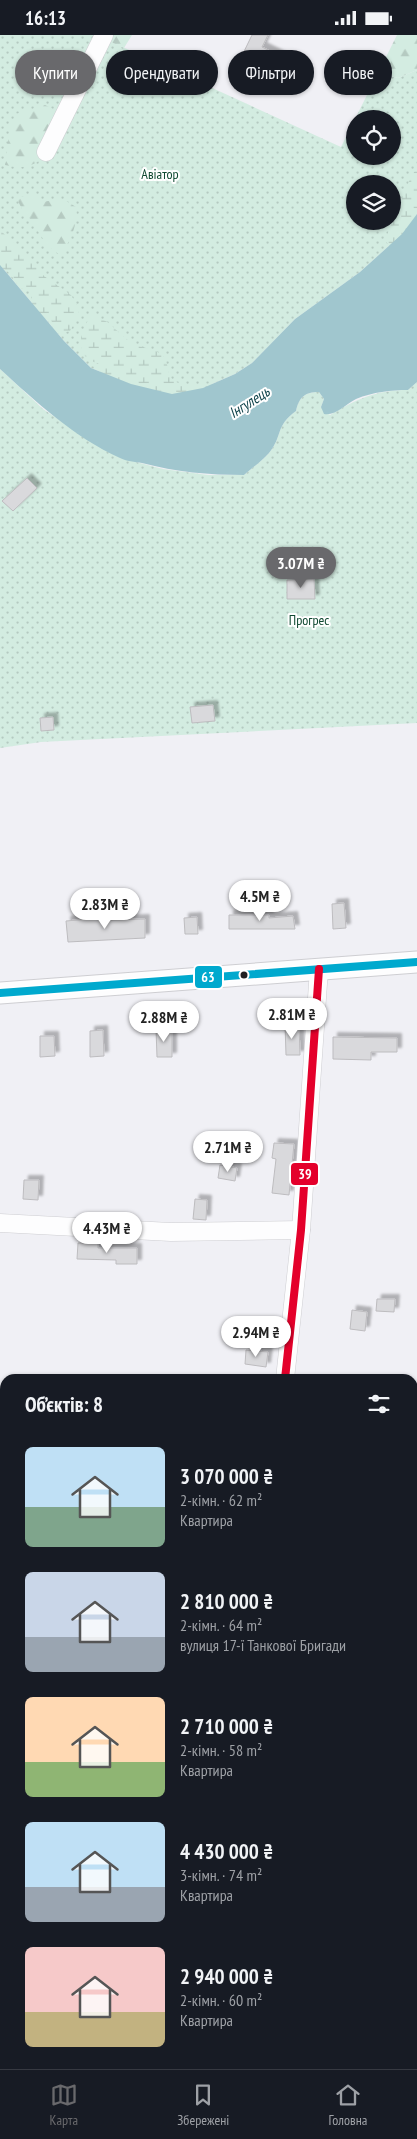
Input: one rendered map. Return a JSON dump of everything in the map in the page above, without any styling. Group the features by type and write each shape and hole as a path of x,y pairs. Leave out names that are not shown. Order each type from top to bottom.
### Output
{"main road":[{"path":"0,993 417,962"}],"street":[{"path":"46,152 104,35"},
{"path":"286,1374 301,1230 319,969"},
{"path":"0,1223 171,1232 301,1230"}],"green space":[{"name":"Авіатор","path":"0,35 104,35 103,38 129,50 106,50 106,95 218,95 218,91 341,147 346,137 346,165 401,165 401,110 360,110 367,95 392,95 392,76 398,78 417,70 417,214 402,234 360,272 295,319 252,363 235,374 203,388 131,384 91,368 64,341 0,265"},
{"path":"96,35 132,35 124,48"},
{"path":"397,35 417,35 417,70 398,78 392,76 392,50 390,50"},
{"path":"45,105 63,114 50,146 44,155 30,166 5,165 10,127 16,114"},
{"path":"417,169 417,231 392,250 385,240 389,230 401,230 401,201 412,174"},
{"path":"40,195 42,202 63,199 76,207 75,226 61,256 47,245 24,213 16,197"},
{"path":"0,230 27,256 44,276 71,295 78,307 79,314 70,331 49,335 50,328 54,325 50,319 40,319 32,307 32,290 22,289 9,273 0,268"},
{"path":"91,315 109,323 133,343 161,354 166,360 170,376 177,383 216,384 185,405 100,373 100,364 91,361 85,356 81,344 84,329"},
{"name":"Прогрес","path":"0,369 43,409 95,444 121,458 163,469 208,475 244,475 260,462 269,453 282,426 289,416 296,411 299,402 306,394 319,392 324,399 321,407 330,415 349,404 376,394 408,390 417,382 417,723 41,742 0,748"}],"water":[{"name":"Інгулець","path":"417,214 417,382 408,390 382,392 356,399 337,411 328,414 324,414 321,407 324,399 319,392 306,394 299,402 296,411 289,416 282,426 269,453 244,475 180,471 122,459 103,450 71,429 41,406 0,369 0,265 64,341 91,368 131,384 172,394 203,388 235,374 252,363 295,319 360,272 402,234"}],"building":[{"path":"252,35 268,35 262,47 268,50 245,50"},
{"path":"27,478 37,488 13,511 2,501"},
{"path":"314,579 315,599 287,599 287,580"},
{"path":"213,705 215,721 192,723 190,707"},
{"path":"53,717 54,730 41,731 40,718"},
{"path":"344,903 346,928 333,929 332,904"},
{"path":"229,915 269,915 269,918 293,916 295,929 229,929"},
{"path":"111,917 111,920 145,919 145,938 68,942 66,921"},
{"path":"197,917 198,934 185,934 184,918"},
{"path":"285,1024 299,1024 300,1055 286,1055"},
{"path":"156,1029 172,1029 172,1057 157,1057"},
{"path":"103,1030 104,1056 90,1057 90,1031"},
{"path":"40,1036 54,1036 55,1056 40,1057"},
{"path":"333,1037 397,1038 397,1052 371,1052 371,1060 333,1059"},
{"path":"274,1143 294,1144 289,1195 272,1193 276,1159 272,1158"},
{"path":"220,1165 237,1168 235,1181 218,1178"},
{"path":"24,1180 39,1180 38,1200 23,1199"},
{"path":"195,1199 207,1200 206,1220 193,1219"},
{"path":"78,1243 98,1243 98,1248 137,1248 137,1264 116,1264 116,1260 77,1259"},
{"path":"377,1299 395,1299 394,1312 376,1311"},
{"path":"352,1310 367,1312 365,1331 350,1329"},
{"path":"246,1350 268,1352 266,1367 245,1364"}],"transit line":[{"name":"63","path":"0,993 417,962"},
{"name":"39","path":"286,1374 301,1230 319,969"}]}
